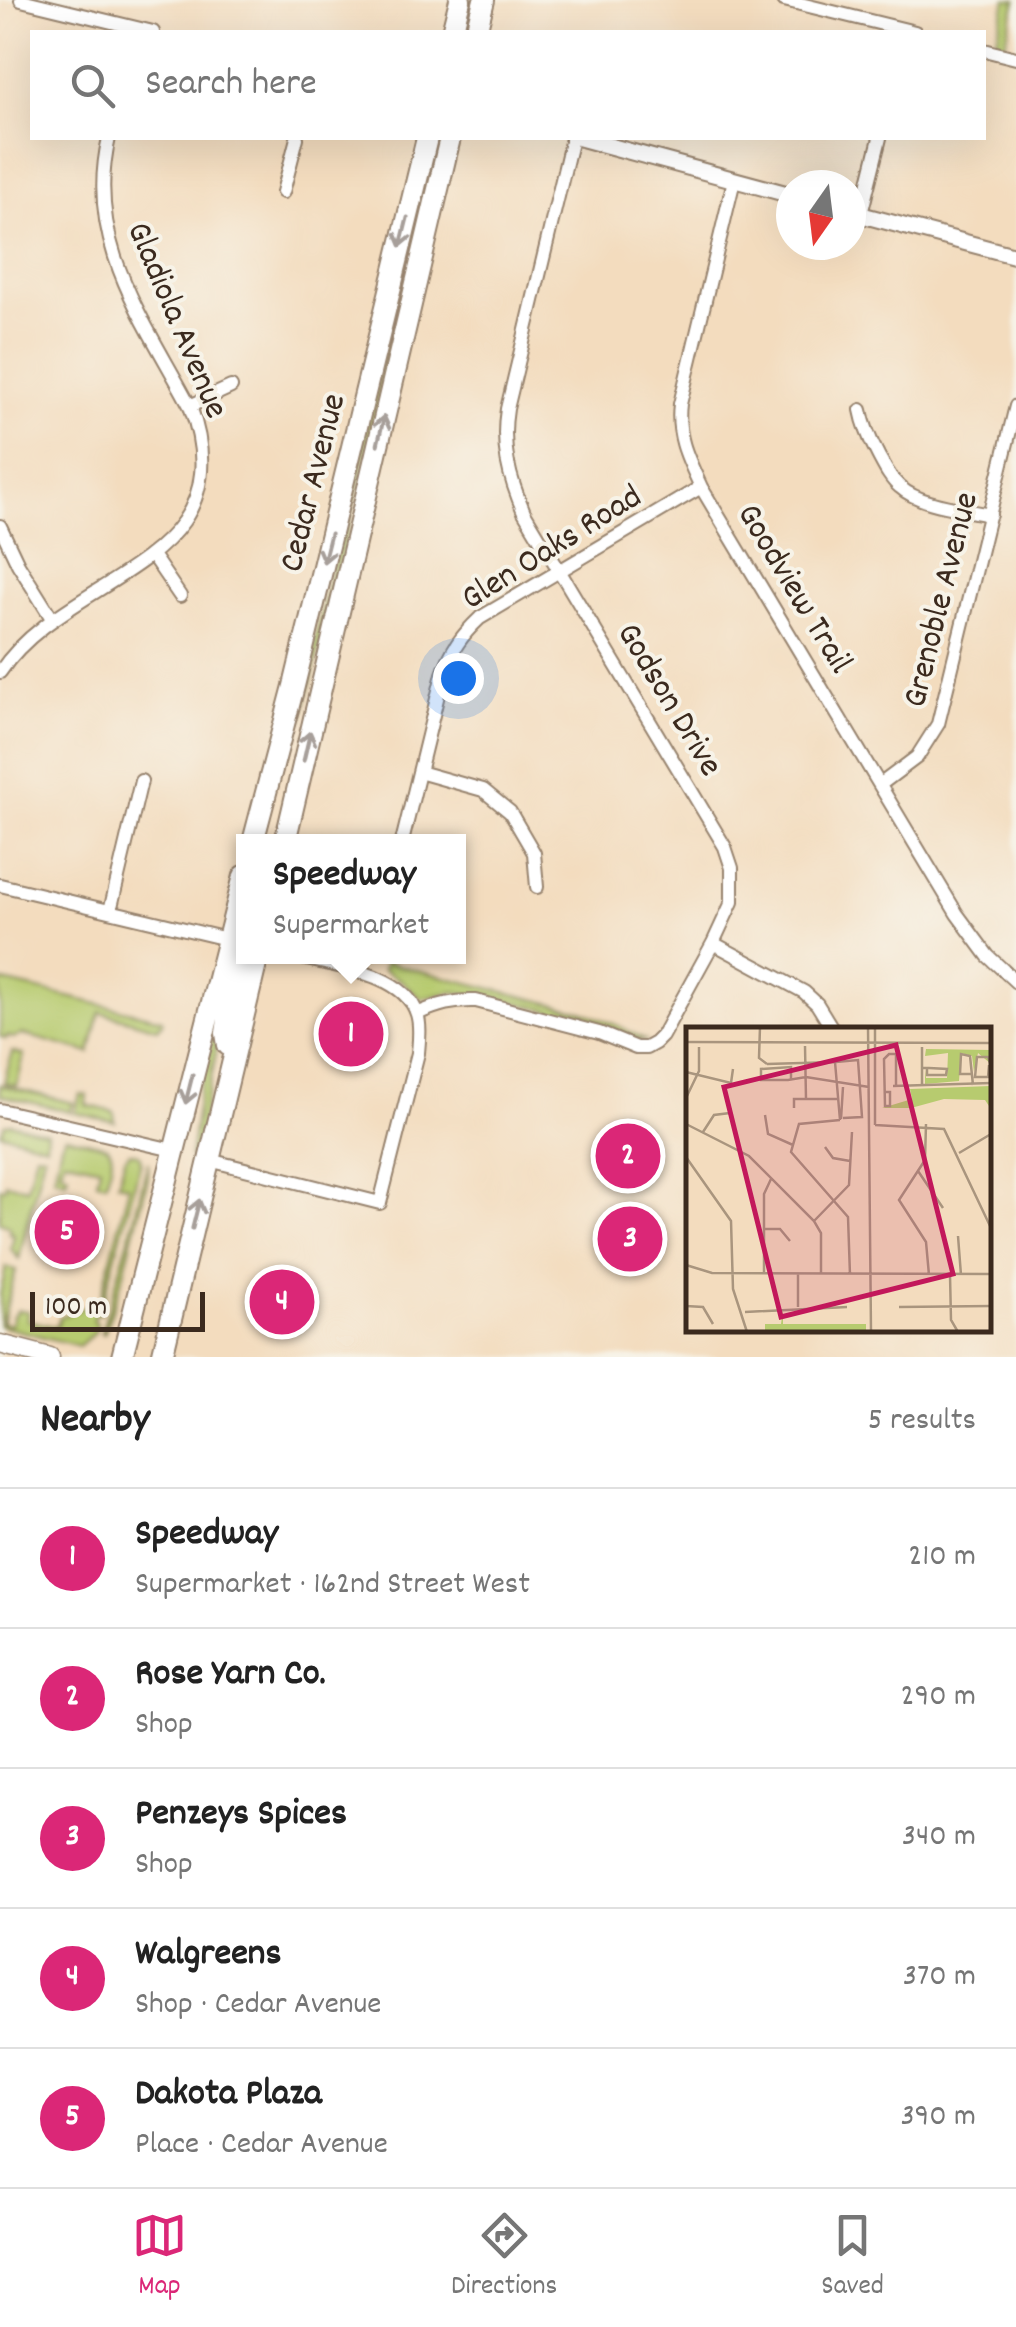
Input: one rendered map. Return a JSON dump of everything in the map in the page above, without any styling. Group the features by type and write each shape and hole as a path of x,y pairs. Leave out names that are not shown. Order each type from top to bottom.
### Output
{"main road":[{"path":"452,30 460,0"},
{"path":"476,30 484,0"},
{"name":"Cedar Avenue","path":"255,834 427,140"},
{"name":"Cedar Avenue","path":"287,834 450,140"},
{"path":"122,1357 236,906"},
{"path":"227,939 236,953"},
{"path":"231,1067 226,1034 237,964"},
{"path":"162,1357 256,964"},
{"path":"0,1344 50,1357"}],"street":[{"path":"21,0 135,30"},
{"path":"784,0 902,30"},
{"path":"986,50 1016,58"},
{"name":"Gladiola Avenue","path":"0,672 24,642 52,620 168,542 188,517 199,486 201,448 190,406 121,276 110,246 102,192 108,140"},
{"path":"284,192 297,140"},
{"name":"Godson Drive","path":"417,1014 458,1000 476,1000 646,1048 662,1036 732,902 732,868 725,847 524,512 505,452 507,409 575,140"},
{"path":"584,140 776,192"},
{"path":"866,182 879,140"},
{"name":"Goodview Trail","path":"734,180 679,412 683,448 701,487 972,937 1016,982"},
{"path":"866,216 1016,256"},
{"path":"190,406 231,387"},
{"name":"Grenoble Avenue","path":"881,784 918,757 938,724 1016,406"},
{"path":"862,410 876,452 902,490 924,500 990,515"},
{"name":"Glen Oaks Road","path":"404,834 443,674 457,643 480,618 701,487"},
{"path":"0,526 52,620"},
{"path":"152,554 180,596"},
{"path":"419,772 483,790 510,812 534,853 537,886"},
{"path":"110,911 141,781"},
{"path":"0,885 227,939"},
{"path":"713,943 804,992 831,1027"},
{"path":"209,1160 380,1203 418,1053 417,1014 409,998 389,982 326,964"},
{"path":"0,1110 173,1150"}],"green space":[{"path":"1006,0 1016,0 1005,44 996,42"},
{"path":"393,314 385,374 299,720 315,639"},
{"path":"384,964 393,964 581,1011 645,1040 636,1041 591,1021 491,996 452,992 421,999 383,970"},
{"path":"0,981 163,1021 158,1028 100,1012 90,1053 22,1034 6,1039 0,1036"},
{"path":"220,1007 219,1038 195,1158 190,1157 200,1088"},
{"path":"12,1052 24,1055 17,1086 4,1083"},
{"path":"0,1085 73,1103 71,1112 0,1095"},
{"path":"80,1094 87,1095 86,1105 114,1112 115,1122 75,1113"},
{"path":"5,1124 47,1132 46,1145 1,1133"},
{"path":"66,1136 107,1146 112,1158 106,1183 97,1181 100,1167 64,1159 61,1171 68,1174 66,1180 54,1177"},
{"path":"130,1152 139,1154 141,1161 100,1314 94,1314 95,1332 79,1346 0,1326 0,1295 6,1267 16,1270 2,1323 11,1325 18,1310 28,1311 27,1320 57,1327 60,1317 89,1305 90,1300 100,1302 129,1186 118,1183"},
{"path":"36,1153 44,1154 19,1259 11,1249 14,1234 9,1233 10,1226 0,1222 0,1187 5,1188 6,1183 27,1188"},
{"path":"148,1162 148,1177 124,1273 104,1334 101,1333"}],"place":[{"name":"Speedway","path":"351,1034"},
{"name":"Rose Yarn Co.","path":"628,1156"},
{"name":"Dakota Plaza","path":"67,1232"},
{"name":"Penzeys Spices","path":"630,1239"},
{"name":"Walgreens","path":"282,1302"}]}
